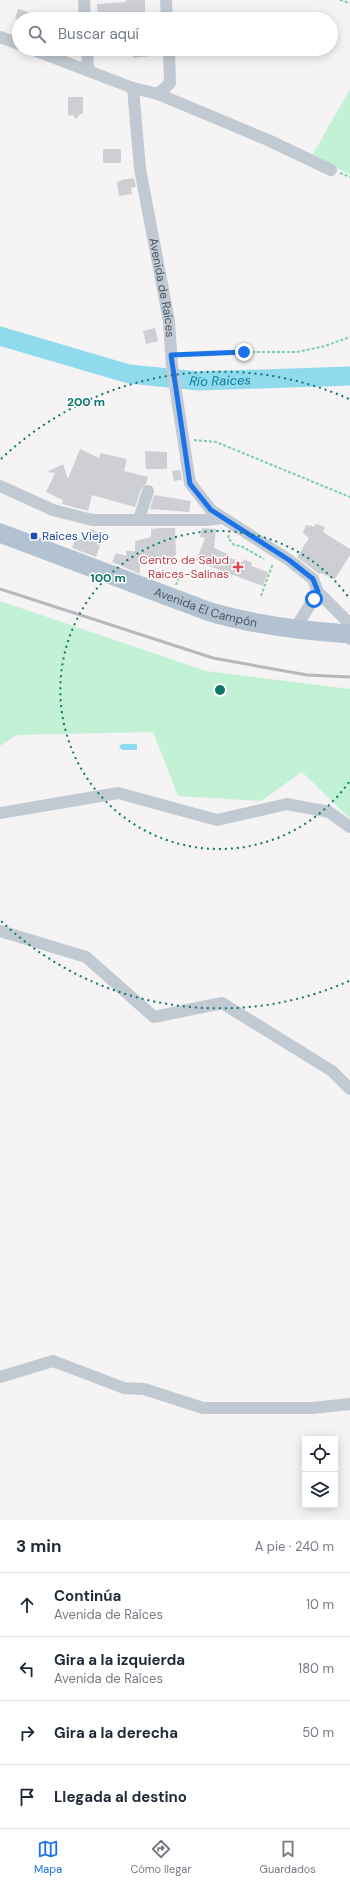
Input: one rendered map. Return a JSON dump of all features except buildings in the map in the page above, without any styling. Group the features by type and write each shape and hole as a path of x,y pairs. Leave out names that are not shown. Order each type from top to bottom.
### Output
{"main road":[{"name":"Avenida El Campón","path":"0,533 210,612 231,618 295,629 350,636"}],"street":[{"path":"84,0 85,12"},
{"path":"166,0 167,12"},
{"path":"0,38 12,42"},
{"path":"50,56 133,88 158,94 268,140 331,170"},
{"path":"87,56 88,70"},
{"path":"158,94 170,83 169,56"},
{"name":"Avenida de Raíces","path":"133,88 140,169 169,321 171,361 190,484 211,510 289,560 313,579 318,592 350,624 350,636"},
{"path":"0,486 53,510 92,520 206,520 222,518"},
{"path":"139,519 148,491"},
{"path":"295,629 318,592"},
{"path":"0,813 118,793 217,820 287,804 329,812 350,827"},
{"path":"0,930 86,958 154,1017 222,1003 332,1071 350,1089"},
{"path":"0,1377 53,1361 124,1388 144,1389 203,1408 313,1408 350,1404"}],"path":[{"path":"340,0 350,3"},
{"path":"171,361 244,352 297,352 325,346 350,336"},
{"path":"183,439 216,442 350,497"},
{"path":"228,538 234,545 240,546 273,564"},
{"path":"261,596 276,556"},
{"path":"177,584 179,577"}],"green space":[{"path":"350,89 350,175 313,154"},
{"path":"0,601 206,671 350,689 350,819 302,772 261,801 178,796 153,732 17,735 0,746"}],"water":[{"path":"122,744 137,744 137,750 122,750 119,746"}],"waterway":[{"name":"Río Raices","path":"0,336 129,374 199,381 350,376"}],"railway":[{"path":"0,589 213,658 307,675 350,677"}],"place":[{"name":"Raíces Viejo","path":"34,536"},
{"name":"Centro de Salud Raices-Salinas","path":"238,567"}],"route":[{"path":"244,352 171,355 175,392 190,484 211,510 289,560 313,579 318,592 314,599"}]}
